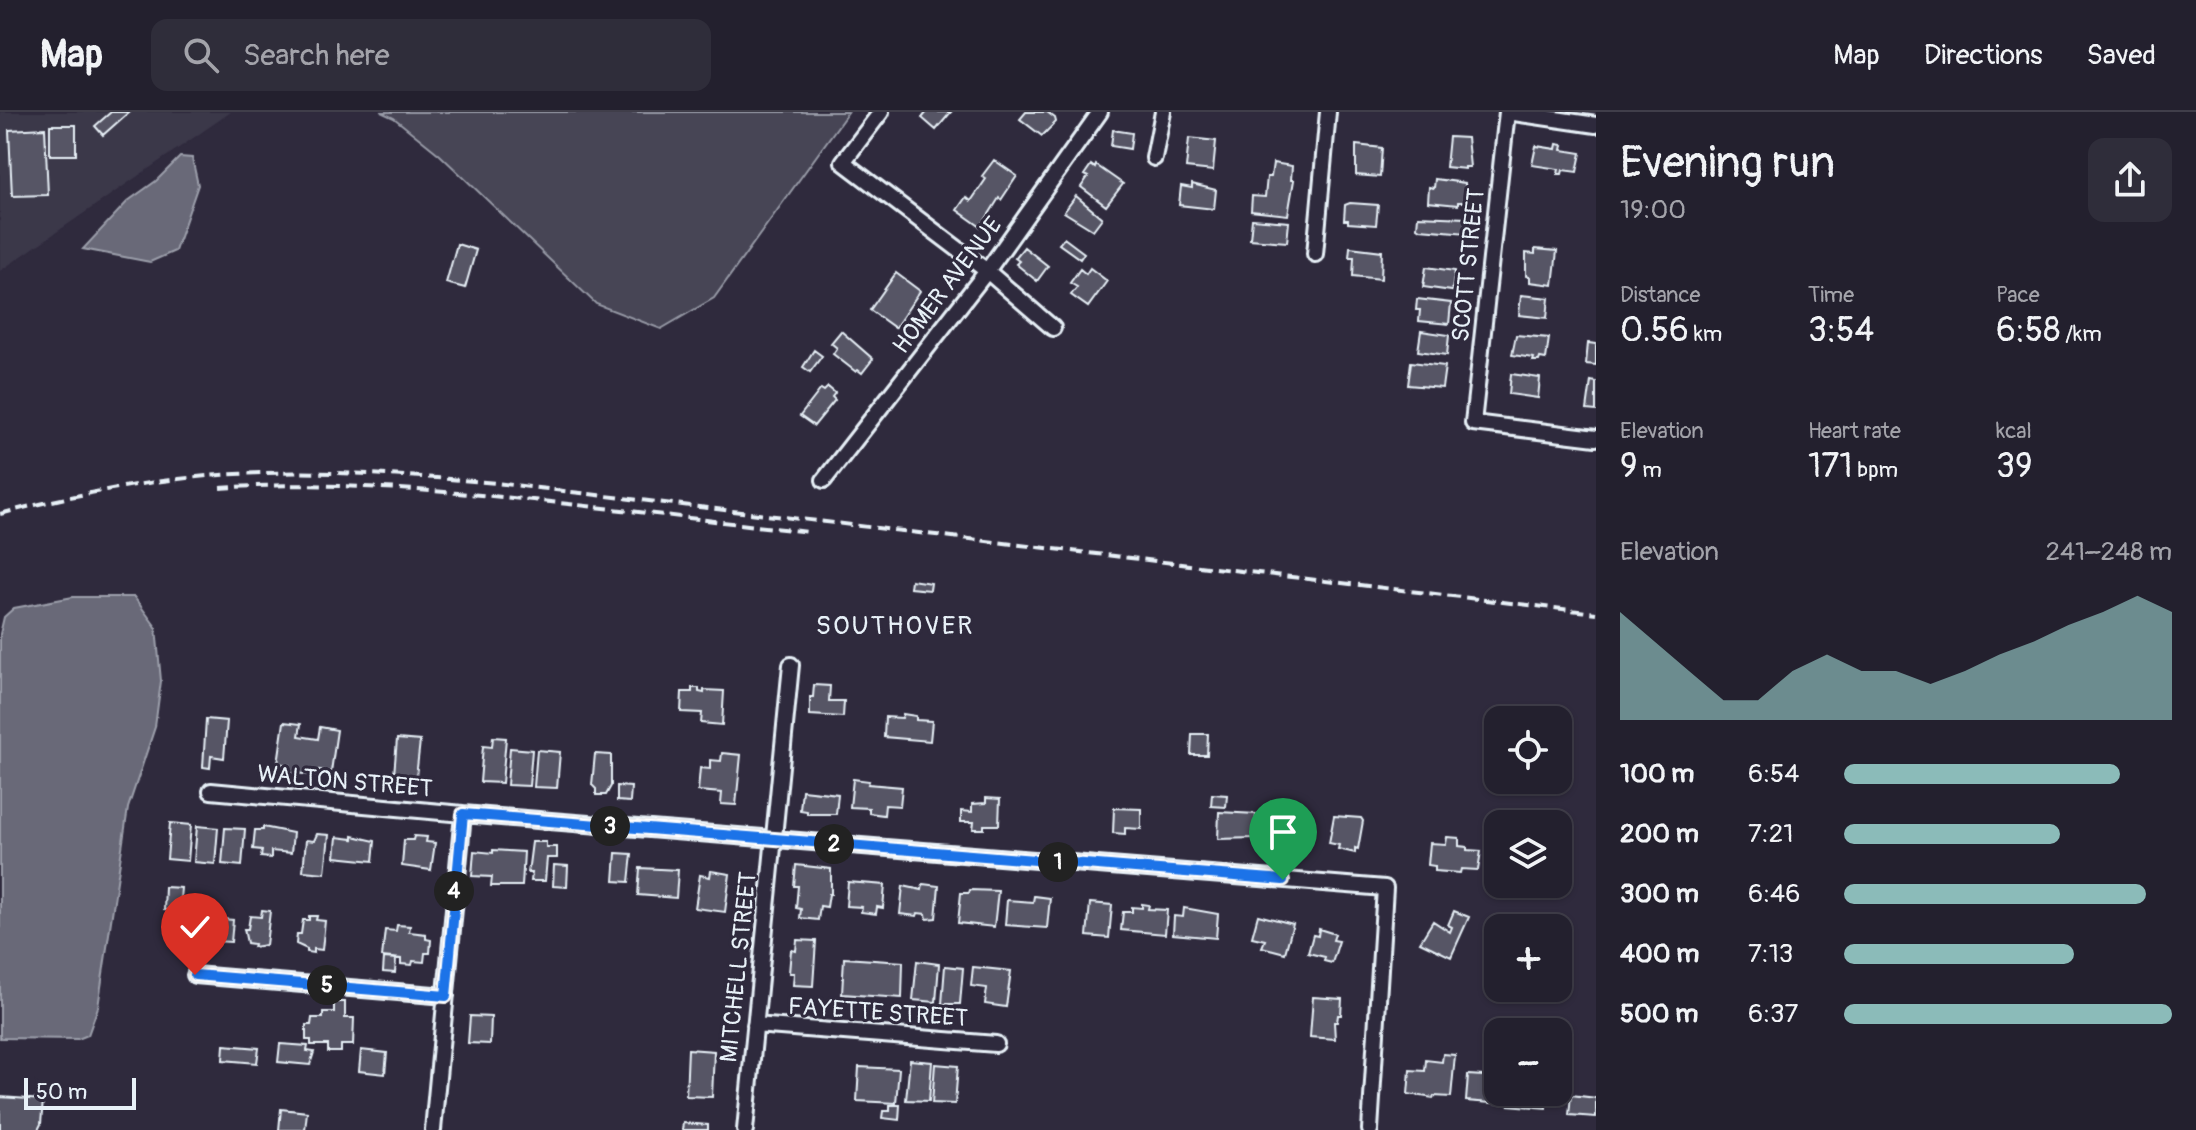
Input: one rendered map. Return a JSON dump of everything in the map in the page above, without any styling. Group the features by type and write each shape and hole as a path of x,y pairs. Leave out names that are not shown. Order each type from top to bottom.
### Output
{"street":[{"path":"881,112 843,162 987,271 1053,328"},
{"name":"HOMER AVENUE","path":"824,480 987,271 1100,112"},
{"path":"1154,158 1163,112"},
{"path":"1315,254 1328,112"},
{"path":"1507,112 1596,125"},
{"name":"SCOTT STREET","path":"1507,112 1473,423 1596,438"},
{"name":"MITCHELL STREET","path":"745,1130 791,665"},
{"name":"WALTON STREET","path":"211,791 1385,888 1370,1130"},
{"path":"433,1130 463,814"},
{"path":"195,975 446,996"},
{"name":"FAYETTE STREET","path":"755,1025 996,1044"}],"shaded area":[{"path":"0,112 231,112 0,271"},
{"path":"381,112 848,112 714,298 661,329 596,304 440,155 394,118"}],"water":[{"path":"180,157 192,158 198,185 175,251 150,262 83,249 128,201 156,181"},
{"path":"73,597 134,597 156,627 161,681 155,727 128,808 98,1007 88,1035 78,1039 0,1038 0,634 4,617 14,608"}],"building":[{"path":"111,112 129,112 103,135 95,126"},
{"path":"927,112 951,112 936,130 922,118"},
{"path":"1026,112 1047,112 1056,122 1042,136 1020,119"},
{"path":"50,125 76,125 76,155 50,155"},
{"path":"45,128 48,195 12,196 9,130"},
{"path":"1113,130 1132,133 1130,149 1111,146"},
{"path":"1449,137 1467,138 1470,167 1446,167"},
{"path":"1189,138 1216,141 1213,171 1186,168"},
{"path":"1557,144 1563,145 1562,150 1581,153 1577,172 1563,170 1562,174 1558,174 1559,169 1532,165 1536,146 1556,149"},
{"path":"1356,145 1382,148 1380,177 1356,175"},
{"path":"994,160 1017,176 981,227 957,210 966,197 971,201 986,179 982,176"},
{"path":"1273,163 1292,166 1291,180 1294,180 1288,215 1251,211 1252,196 1265,197 1267,177 1271,177"},
{"path":"1091,165 1095,168 1096,165 1123,184 1106,206 1081,187"},
{"path":"1435,179 1465,183 1466,202 1458,202 1458,205 1428,202 1429,187 1434,188"},
{"path":"1192,184 1216,190 1214,209 1179,205 1181,186 1192,188"},
{"path":"1076,196 1102,218 1093,230 1064,212"},
{"path":"1345,205 1378,205 1376,225 1344,220"},
{"path":"1418,216 1466,218 1467,233 1420,229 1417,227"},
{"path":"1252,219 1289,222 1287,242 1250,239"},
{"path":"1064,238 1084,253 1080,259 1059,244"},
{"path":"457,244 476,250 465,288 446,283"},
{"path":"1024,247 1048,266 1037,281 1016,264 1019,261 1015,258"},
{"path":"1350,247 1382,251 1381,279 1353,276 1354,257 1349,257"},
{"path":"1535,249 1557,251 1553,285 1530,282 1530,277 1526,276 1526,253 1535,254"},
{"path":"1426,267 1455,271 1452,291 1423,287"},
{"path":"1090,268 1107,281 1088,307 1071,295 1077,287 1070,283 1080,269 1086,274"},
{"path":"896,273 920,291 895,328 870,310"},
{"path":"1521,295 1549,298 1547,318 1519,315"},
{"path":"1417,299 1451,303 1449,324 1419,321"},
{"path":"841,331 873,359 862,373 856,372 833,354 837,348 831,343"},
{"path":"1421,331 1449,335 1447,355 1418,351"},
{"path":"1516,335 1549,338 1546,359 1533,361 1534,358 1512,355"},
{"path":"1588,343 1596,344 1596,365 1586,364"},
{"path":"814,350 822,356 810,372 803,367"},
{"path":"1411,362 1445,366 1442,388 1408,385"},
{"path":"1511,374 1540,378 1538,398 1509,394"},
{"path":"1591,381 1596,382 1596,411 1587,410"},
{"path":"828,387 835,393 832,397 835,400 814,426 800,416 821,389 824,391"},
{"path":"911,580 931,583 930,590 910,588"},
{"path":"814,685 830,686 829,701 844,701 843,717 810,715"},
{"path":"692,688 699,688 699,692 704,693 704,690 724,691 722,725 701,723 702,713 681,712 682,692 692,692"},
{"path":"903,714 916,716 916,720 932,721 930,741 884,737 885,717 902,718"},
{"path":"206,719 227,721 224,758 211,756 210,768 203,767"},
{"path":"284,722 301,724 299,736 318,739 320,727 337,730 331,772 319,770 318,776 288,772 289,765 278,763"},
{"path":"1192,734 1208,734 1207,755 1191,755"},
{"path":"493,737 506,738 502,783 480,782 483,746 492,747"},
{"path":"397,739 420,741 416,777 394,775"},
{"path":"510,748 532,750 529,786 507,785"},
{"path":"537,750 560,752 557,788 534,787"},
{"path":"722,753 741,755 736,805 721,804 722,793 698,791 700,768 710,769 710,760 721,761"},
{"path":"595,754 611,755 611,786 606,795 596,795 592,785"},
{"path":"853,779 869,781 868,784 902,787 900,806 885,805 884,815 869,813 869,808 850,807"},
{"path":"617,786 631,787 630,802 617,801"},
{"path":"802,790 838,794 836,814 807,814 807,811 800,810"},
{"path":"1212,794 1227,795 1226,807 1211,806"},
{"path":"986,798 1000,799 999,825 973,829 974,822 961,822 961,811 972,812 972,804 986,803"},
{"path":"1114,808 1141,809 1141,829 1125,828 1125,834 1113,833"},
{"path":"1219,812 1256,814 1255,838 1218,839"},
{"path":"1264,813 1285,815 1280,847 1262,846 1263,840 1260,839"},
{"path":"1291,816 1311,818 1307,850 1289,848"},
{"path":"1334,816 1361,818 1363,821 1355,853 1329,843"},
{"path":"170,823 191,825 188,861 167,859"},
{"path":"197,826 218,828 215,864 194,862"},
{"path":"263,827 293,833 291,853 271,851 271,858 261,857 262,850 253,849 255,830 263,830"},
{"path":"225,828 245,829 242,866 222,864"},
{"path":"317,834 329,835 325,873 303,871 306,840 314,841"},
{"path":"353,836 375,841 373,861 335,857 337,837 353,839"},
{"path":"414,836 427,837 426,842 435,843 431,870 402,866 404,840 413,840"},
{"path":"1447,837 1459,838 1459,846 1467,847 1467,850 1481,851 1478,870 1461,869 1460,873 1435,871 1435,866 1428,865 1430,843 1446,844"},
{"path":"532,842 546,842 546,847 557,847 557,858 547,858 545,881 531,881 532,873 528,873"},
{"path":"493,850 524,852 522,886 491,886 492,877 472,876 474,851 493,853"},
{"path":"616,853 632,854 629,882 614,881"},
{"path":"554,865 568,866 567,887 553,886"},
{"path":"796,865 831,869 831,894 827,907 820,906 818,920 800,918 801,909 796,908"},
{"path":"640,868 678,870 676,898 638,895"},
{"path":"711,871 730,874 725,912 695,908 700,875 710,877"},
{"path":"848,882 885,885 883,908 877,907 876,914 861,912 862,907 846,906"},
{"path":"923,884 939,886 936,918 927,919 926,914 918,913 917,916 900,914 903,886 922,890"},
{"path":"165,887 181,888 179,911 164,910"},
{"path":"970,890 998,891 994,927 958,923 961,893 969,893"},
{"path":"1034,896 1050,898 1047,928 1005,925 1007,900 1033,902"},
{"path":"1090,903 1112,905 1109,938 1087,936"},
{"path":"1142,904 1149,905 1148,909 1167,910 1165,934 1121,930 1123,912 1132,912 1132,907 1142,908"},
{"path":"1184,908 1218,914 1216,938 1173,934 1174,916 1183,917"},
{"path":"262,910 270,911 266,945 253,947 254,944 247,943 244,929 248,929 250,916 261,917"},
{"path":"1454,911 1469,917 1451,957 1420,942 1433,921 1450,932 1452,927 1448,925"},
{"path":"1258,915 1293,924 1285,953 1262,947 1265,940 1252,937"},
{"path":"190,916 233,920 231,942 214,941 214,944 188,938"},
{"path":"309,916 325,921 322,950 314,949 314,953 296,944 303,920 309,920"},
{"path":"397,925 410,926 409,932 426,934 426,939 431,940 430,953 425,953 424,962 401,964 401,959 382,957 385,930 396,931"},
{"path":"1319,929 1335,934 1333,940 1339,941 1332,963 1324,961 1325,957 1308,953 1313,935 1318,936"},
{"path":"797,940 816,941 813,986 793,985 794,973 789,973 791,950 796,951"},
{"path":"384,958 396,959 395,973 383,972"},
{"path":"844,958 903,962 902,998 842,994"},
{"path":"917,961 939,964 936,1002 913,1000"},
{"path":"945,966 963,968 960,1004 942,1004"},
{"path":"973,967 1011,971 1006,1007 985,1004 987,988 971,986"},
{"path":"1313,997 1342,999 1341,1015 1334,1022 1335,1039 1310,1037"},
{"path":"334,1002 345,1002 345,1018 354,1018 353,1045 341,1045 341,1052 328,1052 328,1045 311,1045 311,1040 306,1040 306,1025 311,1025 312,1018 323,1018 323,1012 334,1012"},
{"path":"470,1016 491,1017 490,1044 468,1043"},
{"path":"280,1044 308,1046 307,1051 314,1052 310,1065 278,1062"},
{"path":"224,1045 259,1048 257,1063 223,1060"},
{"path":"688,1049 714,1051 712,1097 686,1096"},
{"path":"361,1050 387,1053 385,1074 359,1071"},
{"path":"1443,1054 1455,1055 1451,1097 1408,1094 1410,1070 1425,1071 1426,1060 1442,1062"},
{"path":"910,1060 932,1062 929,1101 906,1100"},
{"path":"935,1064 958,1066 955,1104 932,1103"},
{"path":"859,1067 899,1069 896,1103 857,1101"},
{"path":"1468,1075 1484,1076 1484,1102 1466,1101"},
{"path":"1572,1095 1596,1098 1596,1117 1569,1115"},
{"path":"0,1097 43,1100 38,1130 0,1130"},
{"path":"890,1105 900,1105 899,1120 882,1118 883,1111 890,1111"},
{"path":"281,1109 307,1112 305,1130 279,1130"},
{"path":"683,1123 708,1125 708,1130 682,1130"}],"railway":[{"path":"0,514 64,498 200,477 294,473 409,476 496,483 1596,613"},
{"path":"220,488 309,485 458,493 809,532"}],"district":[{"name":"SOUTHOVER","path":"895,625"}],"route":[{"path":"195,975 446,996 463,814 1283,880"}]}
